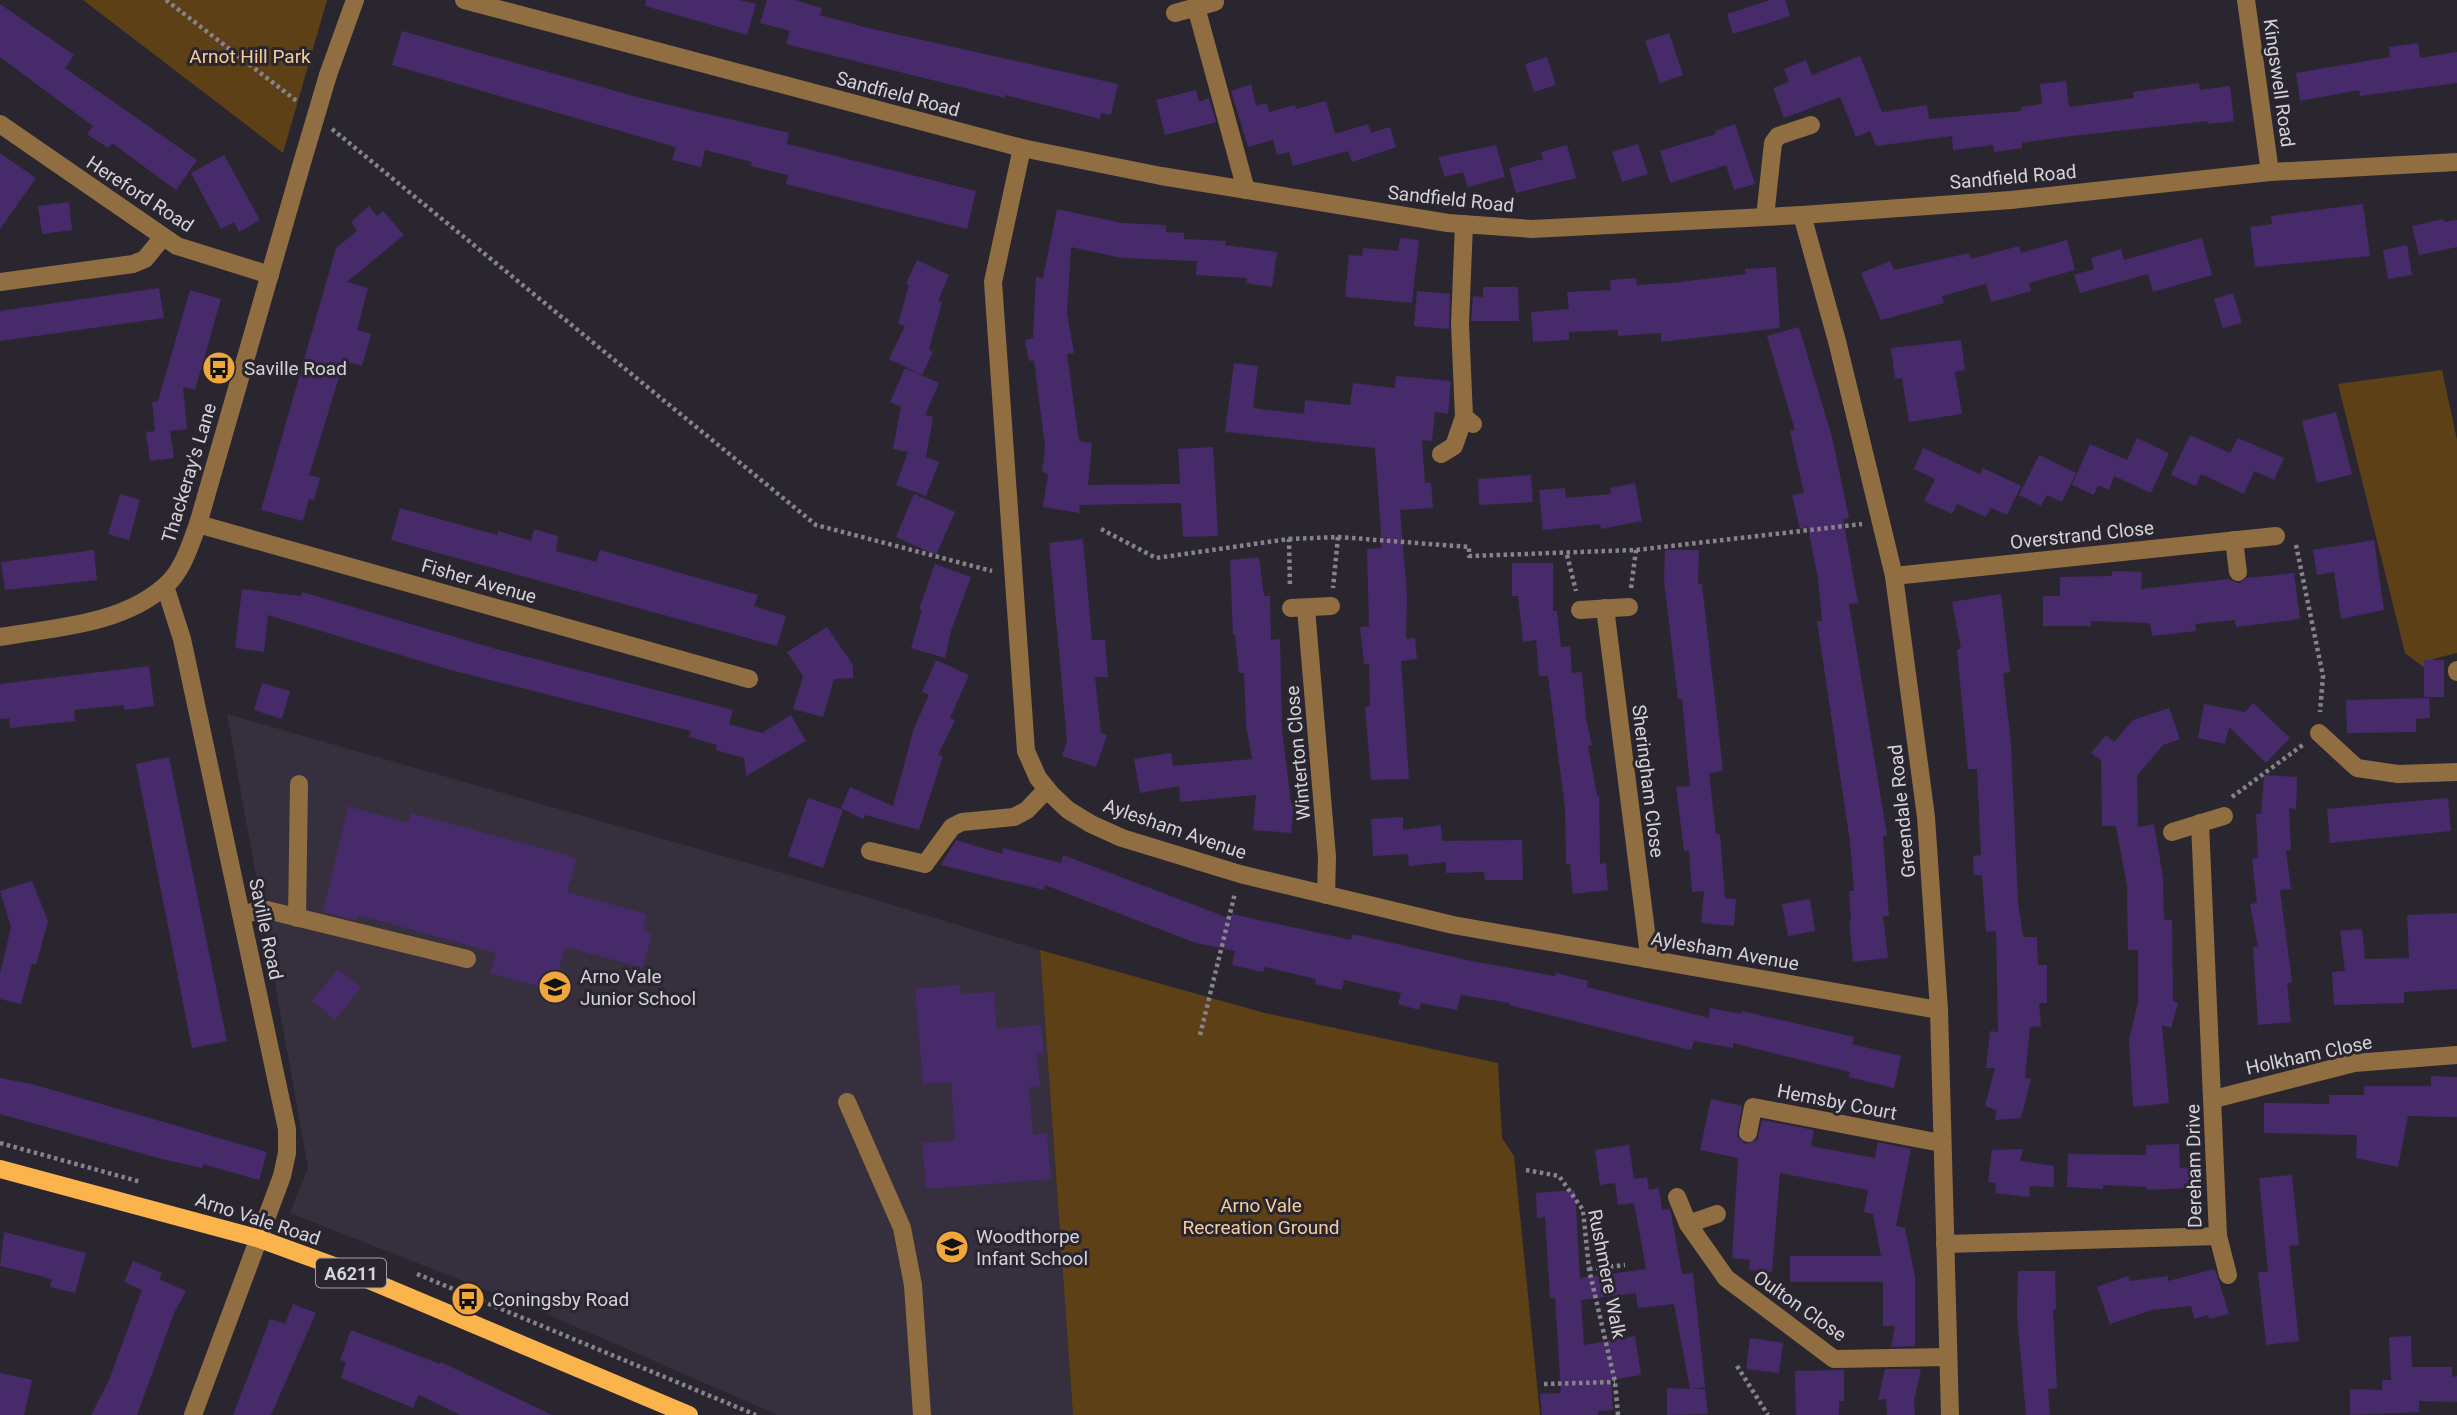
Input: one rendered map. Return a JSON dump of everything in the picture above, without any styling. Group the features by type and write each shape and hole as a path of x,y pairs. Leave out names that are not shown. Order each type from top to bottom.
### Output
{"main road":[{"name":"Arno Vale Road","path":"0,1169 257,1238 345,1270 688,1415"}],"street":[{"name":"Thackeray's Lane","path":"0,637 105,618 165,586 186,555 198,524 328,75 355,0"},
{"name":"Sandfield Road","path":"464,0 1022,148 1246,190 1464,225 1532,229 1802,215 2011,200 2270,172 2457,162"},
{"name":"Kingswell Road","path":"2246,0 2270,172"},
{"path":"1175,13 1215,2"},
{"path":"1196,7 1246,190"},
{"name":"Hereford Road","path":"0,124 163,237 192,253 270,275"},
{"path":"1765,217 1773,143 1778,136 1811,125"},
{"name":"Aylesham Avenue","path":"1022,148 993,282 1013,576 1026,751 1038,778 1068,810 1122,838 1240,874 1453,925 1939,1010"},
{"name":"Greendale Road","path":"1802,215 1894,576 1926,817 1939,1010 1950,1415"},
{"path":"1441,454 1454,446 1469,421 1460,324 1464,225"},
{"path":"0,282 133,264 145,259 163,237"},
{"name":"Fisher Avenue","path":"198,524 749,679"},
{"name":"Overstrand Close","path":"1894,576 2276,536"},
{"path":"2234,540 2238,572"},
{"name":"Saville Road","path":"165,586 183,639 287,1129 287,1153 282,1176 257,1238"},
{"path":"1299,608 1331,606"},
{"path":"1580,610 1629,607"},
{"name":"Winterton Close","path":"1299,608 1327,856 1326,895"},
{"name":"Sheringham Close","path":"1605,608 1648,947 1647,959"},
{"path":"2319,733 2357,768 2398,774 2457,772"},
{"path":"297,918 299,784"},
{"path":"870,851 919,865 925,863 952,827 962,822 1014,817 1047,789"},
{"path":"2172,832 2224,816"},
{"name":"Dereham Drive","path":"1945,1244 2218,1236 2200,823"},
{"path":"241,914 267,910 467,960"},
{"name":"Holkham Close","path":"2214,1099 2354,1063 2457,1055"},
{"path":"847,1102 902,1228 913,1284 922,1415"},
{"name":"Hemsby Court","path":"1748,1133 1753,1107 1941,1143"},
{"name":"Oulton Close","path":"1677,1197 1688,1224 1726,1278 1834,1359 1948,1357"},
{"path":"1688,1224 1717,1214"},
{"path":"2218,1236 2228,1275"},
{"path":"193,1415 257,1238"}],"path":[{"path":"166,0 306,108"},
{"path":"327,125 816,526 1013,576"},
{"path":"1101,529 1156,558 1289,539 1338,537 1469,547 1469,556 1567,555 1636,550 1881,522"},
{"path":"2224,816 2225,802 2319,733 2322,676 2293,532 2276,536"},
{"path":"1331,606 1338,537"},
{"path":"1289,539 1299,608"},
{"path":"1629,607 1636,550"},
{"path":"1567,555 1580,610"},
{"path":"1200,1035 1240,874"},
{"name":"Rushmere Walk","path":"1526,1170 1559,1176 1583,1209 1589,1269 1615,1382 1618,1415"},
{"path":"1589,1269 1625,1265"},
{"path":"1737,1366 1768,1415"},
{"path":"1544,1384 1615,1382"}],"shaded area":[{"name":"Arno Vale Junior School","path":"227,714 856,894 1040,950 1073,1415 778,1415 547,1314 290,1213 308,1168"}],"green space":[{"name":"Arnot Hill Park","path":"83,0 327,0 283,153"},
{"path":"2442,370 2457,440 2457,653 2433,659 2433,674 2405,653 2338,384"},
{"name":"Arno Vale Recreation Ground","path":"1040,950 1265,1013 1498,1063 1502,1138 1514,1156 1540,1415 1073,1415"}],"building":[{"path":"646,0 739,0 756,4 747,35 645,6"},
{"path":"767,0 794,0 822,8 820,15 864,27 1118,84 1111,115 1101,113 1100,119 786,44 790,31 760,23"},
{"path":"1770,0 1785,0 1790,16 1733,34 1727,14"},
{"path":"0,4 74,55 65,68 197,160 176,190 112,143 108,148 87,134 93,126 0,57"},
{"path":"402,31 644,99 789,133 787,144 976,191 967,229 786,184 788,175 705,150 701,167 672,160 676,147 392,65"},
{"path":"1669,33 1683,75 1660,83 1645,41"},
{"path":"2418,43 2420,58 2457,52 2457,83 2360,96 2359,90 2300,101 2296,73 2390,57 2389,47"},
{"path":"1860,56 1882,112 1927,105 1929,119 2021,111 2021,107 2042,104 2040,84 2066,81 2069,107 2134,98 2133,92 2199,83 2200,90 2230,86 2234,121 2208,124 2208,121 2063,137 2022,143 2022,148 1994,152 1993,145 1953,150 1952,136 1876,146 1870,131 1856,137 1840,97 1784,118 1773,88 1789,82 1784,69 1806,60 1812,75"},
{"path":"1547,57 1556,85 1534,92 1525,64"},
{"path":"1251,84 1256,106 1267,103 1269,112 1295,105 1296,109 1326,101 1335,134 1368,124 1371,133 1390,127 1396,147 1352,162 1348,151 1293,166 1289,152 1277,155 1273,140 1248,147 1231,91"},
{"path":"1196,90 1199,102 1209,98 1216,122 1165,135 1156,100"},
{"path":"1735,124 1755,184 1734,190 1726,165 1670,183 1660,151 1716,134 1715,131"},
{"path":"1638,144 1648,174 1622,182 1612,152"},
{"path":"1496,145 1505,177 1468,187 1463,172 1445,177 1438,157"},
{"path":"1567,145 1576,178 1516,193 1509,168 1543,159 1541,152"},
{"path":"0,153 36,178 0,229"},
{"path":"224,155 260,220 239,232 234,222 221,229 191,173"},
{"path":"69,202 72,230 42,234 38,206"},
{"path":"2363,204 2370,256 2255,267 2250,227 2272,224 2271,216"},
{"path":"369,206 377,216 383,211 404,235 347,282 368,288 357,330 371,334 362,366 344,361 309,475 320,478 314,500 309,499 303,521 261,510 336,248 357,231 351,222"},
{"path":"1057,209 1122,223 1166,225 1166,232 1184,233 1184,239 1226,241 1225,245 1277,252 1272,287 1246,283 1247,278 1196,275 1197,261 1122,258 1071,247 1067,313 1074,353 1067,354 1079,441 1092,443 1088,485 1180,484 1178,449 1213,447 1218,536 1183,537 1181,503 1079,505 1080,513 1043,507 1048,474 1042,472 1045,447 1034,360 1029,361 1025,340 1033,338 1036,277 1043,278"},
{"path":"2443,219 2444,222 2457,220 2457,247 2419,255 2412,226"},
{"path":"1400,238 1419,240 1412,303 1345,297 1349,255 1362,256 1363,248 1398,251"},
{"path":"2202,238 2212,275 2153,292 2148,274 2080,293 2074,275 2094,269 2091,258 2121,249 2124,260"},
{"path":"2067,240 2075,270 2029,283 2031,291 1991,302 1986,284 1942,296 1944,303 1881,320 1861,273 1890,261 1894,270 1969,253 1971,259 2019,246 2021,253"},
{"path":"2407,245 2412,275 2388,279 2383,250"},
{"path":"917,260 949,275 938,301 942,302 929,349 933,352 922,375 889,359 905,326 898,324 909,285 906,284"},
{"path":"1776,267 1780,328 1661,342 1661,333 1618,336 1618,330 1569,332 1569,340 1533,342 1531,312 1569,309 1567,292 1611,290 1610,280 1636,278 1637,285 1672,283 1746,274 1745,269"},
{"path":"1483,287 1518,287 1519,321 1471,321 1473,296 1483,297"},
{"path":"159,288 164,318 0,341 0,311"},
{"path":"190,290 221,299 195,390 183,387 187,429 170,431 174,458 150,461 146,432 155,431 152,402 158,401"},
{"path":"1417,291 1450,294 1449,329 1414,326"},
{"path":"2233,293 2242,323 2223,328 2214,299"},
{"path":"1799,327 1832,437 1849,518 1843,519 1858,603 1849,604 1887,835 1883,836 1889,916 1883,916 1888,958 1853,962 1849,921 1849,891 1854,891 1850,842 1817,621 1822,621 1818,579 1808,527 1800,529 1792,495 1804,493 1790,431 1795,430 1767,336"},
{"path":"1961,340 1965,370 1955,372 1962,414 1909,422 1902,378 1895,379 1891,348"},
{"path":"1234,363 1258,366 1253,408 1304,414 1305,400 1350,405 1353,383 1395,388 1396,376 1451,381 1448,414 1435,412 1432,441 1422,440 1425,483 1431,483 1433,508 1400,510 1407,594 1406,639 1415,638 1417,659 1401,661 1409,779 1371,780 1365,707 1370,706 1369,664 1364,664 1360,627 1369,626 1367,549 1382,548 1375,448 1225,432"},
{"path":"905,368 939,383 925,415 933,417 926,457 939,462 926,496 896,485 908,452 893,449 901,407 890,402"},
{"path":"2336,412 2352,474 2317,483 2302,421"},
{"path":"2190,435 2230,453 2238,438 2284,458 2274,480 2254,471 2244,494 2201,474 2196,486 2171,475"},
{"path":"2137,438 2169,453 2151,493 2114,476 2109,490 2098,485 2094,495 2072,485 2090,444 2127,460"},
{"path":"1923,448 1980,474 1983,468 2021,486 2007,515 1991,508 1986,517 1957,504 1952,514 1924,501 1935,479 1914,469"},
{"path":"2039,455 2076,473 2062,502 2047,495 2041,506 2019,495"},
{"path":"1531,475 1533,502 1479,505 1478,479"},
{"path":"1635,483 1642,521 1601,529 1600,524 1543,530 1539,490 1565,488 1566,498 1611,494 1610,488"},
{"path":"120,494 140,500 129,540 108,534"},
{"path":"914,494 955,512 936,555 896,537"},
{"path":"400,508 497,535 498,531 531,541 534,529 558,536 556,551 596,562 600,550 758,595 754,606 786,616 777,646 391,540"},
{"path":"1083,539 1092,640 1105,640 1108,677 1095,677 1101,733 1107,735 1096,767 1062,756 1067,740 1049,543"},
{"path":"2374,540 2384,610 2341,619 2334,572 2317,575 2313,550"},
{"path":"94,550 97,580 5,590 1,562"},
{"path":"1665,550 1699,550 1698,584 1702,584 1723,771 1709,773 1716,834 1720,834 1725,898 1736,899 1734,926 1701,923 1704,891 1692,892 1689,850 1684,851 1676,787 1690,786 1682,699 1678,699 1664,580"},
{"path":"1259,557 1264,596 1270,596 1271,640 1280,639 1282,729 1291,803 1294,803 1291,833 1253,830 1256,795 1180,802 1179,786 1140,793 1134,759 1171,753 1173,766 1252,759 1246,725 1244,673 1239,673 1235,634 1233,635 1230,560"},
{"path":"1512,563 1553,563 1553,611 1557,611 1561,647 1570,646 1572,673 1582,672 1586,718 1592,745 1588,746 1599,796 1600,864 1606,863 1608,890 1573,894 1570,864 1566,864 1565,808 1548,676 1539,676 1536,640 1523,642 1518,596 1512,596"},
{"path":"935,564 971,577 951,631 945,658 911,648 922,610 919,609"},
{"path":"2112,571 2142,572 2141,589 2228,579 2239,583 2247,578 2294,573 2300,619 2236,627 2235,620 2195,624 2196,631 2152,636 2150,623 2091,621 2091,626 2043,626 2043,596 2060,596 2060,577 2112,576"},
{"path":"242,589 301,596 302,592 496,649 733,710 729,724 762,733 791,715 806,741 746,776 744,758 716,750 717,745 689,737 691,731 447,669 268,615 264,652 235,648"},
{"path":"2001,594 2010,672 2003,673 2011,745 2018,902 2023,937 2037,937 2038,965 2047,965 2047,1003 2039,1003 2041,1026 2030,1027 2025,1078 2031,1079 2021,1118 1995,1120 1997,1110 1985,1106 1995,1068 1986,1068 1990,1031 1998,1032 1996,931 1986,932 1982,875 1974,875 1973,856 1981,855 1977,769 1968,769 1957,649 1961,649 1952,602"},
{"path":"827,627 853,665 853,678 834,679 823,717 793,709 803,676 787,652"},
{"path":"936,660 969,675 950,718 955,720 938,755 943,756 919,830 865,815 863,819 841,808 850,787 893,806 914,728 929,695 922,692"},
{"path":"2424,660 2444,660 2444,697 2424,697"},
{"path":"149,666 154,706 124,710 124,705 74,710 75,721 10,728 9,718 0,719 0,684"},
{"path":"262,683 290,691 282,719 254,710"},
{"path":"2429,698 2430,718 2416,719 2416,732 2347,733 2346,700"},
{"path":"2253,703 2290,738 2266,763 2229,727 2225,744 2198,738 2204,704 2245,712"},
{"path":"2169,708 2180,739 2163,745 2137,776 2138,827 2154,824 2163,878 2164,920 2172,920 2173,1001 2178,1003 2171,1028 2162,1025 2169,1103 2133,1107 2129,1040 2138,1002 2138,950 2128,950 2127,886 2116,826 2102,826 2101,760 2091,753 2106,735 2114,742 2133,720"},
{"path":"169,757 227,1041 192,1048 136,764"},
{"path":"2264,775 2297,777 2296,809 2289,808 2291,850 2286,850 2291,889 2280,890 2292,982 2287,983 2291,1022 2258,1025 2253,947 2258,947 2250,904 2257,903 2252,859 2258,858 2256,814 2261,814"},
{"path":"808,798 843,810 823,868 788,856"},
{"path":"2448,798 2451,831 2330,843 2327,809"},
{"path":"348,806 408,823 411,813 577,858 567,892 647,914 643,931 652,934 643,968 565,947 553,990 490,973 496,953 358,915 356,920 323,912"},
{"path":"1403,817 1403,830 1441,825 1442,841 1522,840 1523,880 1485,880 1484,872 1446,873 1446,862 1409,866 1408,854 1373,856 1371,819"},
{"path":"956,840 1002,854 1003,848 1061,863 1063,855 1231,919 1232,914 1351,940 1353,934 1476,962 1555,976 1556,973 1588,981 1587,987 1709,1018 1710,1008 1741,1014 1742,1011 1854,1037 1852,1044 1901,1056 1894,1088 1848,1077 1850,1072 1733,1043 1733,1048 1694,1041 1691,1050 1509,1005 1510,1003 1461,995 1457,1010 1421,1003 1419,1010 1398,1004 1401,993 1344,980 1342,990 1315,984 1316,979 1265,967 1263,972 1232,965 1235,951 1196,943 1045,885 1044,890 941,865"},
{"path":"32,881 48,921 36,965 32,964 21,1004 0,999 0,974 11,927 0,891"},
{"path":"1810,899 1815,931 1788,936 1782,904"},
{"path":"2457,913 2457,989 2404,992 2404,1003 2334,1005 2332,972 2345,971 2340,931 2362,929 2365,959 2409,958 2407,915"},
{"path":"338,969 361,987 335,1020 312,1001"},
{"path":"960,985 961,994 994,992 997,1029 1041,1025 1044,1054 1037,1054 1040,1086 1029,1087 1033,1135 1047,1133 1051,1179 926,1189 922,1143 955,1140 951,1082 923,1084 915,989"},
{"path":"2431,1076 2457,1077 2457,1117 2408,1116 2398,1167 2356,1158 2357,1135 2264,1133 2264,1103 2329,1104 2329,1095 2364,1095 2364,1086 2431,1086"},
{"path":"0,1078 32,1084 267,1152 259,1180 203,1164 202,1168 162,1159 0,1114"},
{"path":"1711,1099 1742,1106 1737,1136 1745,1144 1757,1140 1762,1120 1814,1130 1811,1146 1875,1158 1878,1142 1911,1149 1896,1226 1905,1228 1915,1277 1915,1346 1891,1347 1895,1326 1883,1326 1883,1282 1790,1282 1790,1256 1881,1256 1873,1214 1864,1212 1868,1190 1780,1173 1772,1272 1749,1270 1750,1260 1732,1258 1738,1158 1700,1150"},
{"path":"2179,1144 2180,1168 2190,1167 2191,1188 2147,1190 2147,1187 2103,1185 2103,1189 2067,1187 2068,1154 2146,1155 2146,1145"},
{"path":"1629,1145 1634,1179 1647,1177 1649,1190 1659,1188 1662,1210 1669,1209 1671,1213 1682,1274 1693,1273 1705,1387 1691,1389 1705,1389 1708,1414 1667,1415 1667,1388 1690,1389 1674,1304 1638,1308 1636,1293 1581,1300 1584,1345 1635,1336 1641,1375 1611,1380 1613,1410 1598,1411 1598,1415 1542,1415 1540,1394 1561,1393 1555,1298 1550,1298 1545,1217 1537,1218 1536,1193 1575,1190 1580,1278 1646,1269 1634,1203 1618,1205 1615,1183 1600,1185 1595,1150"},
{"path":"2023,1149 2020,1161 2054,1166 2054,1187 2030,1186 2029,1197 1995,1193 1996,1183 1988,1182 1992,1150"},
{"path":"2292,1175 2299,1245 2289,1246 2299,1341 2266,1345 2258,1272 2268,1272 2259,1178"},
{"path":"4,1232 86,1253 75,1293 50,1287 52,1280 41,1276 0,1266"},
{"path":"133,1261 162,1273 159,1279 186,1291 174,1313 137,1415 91,1415 109,1380 142,1290 124,1282"},
{"path":"2215,1269 2229,1314 2209,1319 2208,1315 2194,1319 2191,1306 2152,1310 2110,1324 2097,1287 2128,1276 2130,1281 2168,1276 2168,1281"},
{"path":"2018,1271 2055,1271 2056,1309 2053,1309 2057,1388 2048,1389 2050,1415 2026,1415 2017,1315"},
{"path":"293,1304 316,1313 271,1415 233,1415 270,1319 285,1324"},
{"path":"351,1330 440,1364 441,1362 552,1415 460,1415 419,1395 413,1408 341,1378 346,1362 340,1360"},
{"path":"2411,1336 2412,1367 2452,1367 2452,1377 2457,1376 2457,1402 2419,1401 2419,1412 2350,1415 2350,1389 2382,1390 2382,1380 2391,1380 2389,1337"},
{"path":"1750,1338 1783,1343 1779,1373 1746,1369"},
{"path":"1885,1369 1921,1369 1914,1401 1915,1415 1887,1415 1886,1399 1878,1400"},
{"path":"1844,1370 1844,1401 1839,1401 1839,1415 1796,1415 1795,1371"},
{"path":"0,1373 32,1380 24,1415 0,1415"}],"place":[{"name":"Saville Road","path":"219,368"},
{"name":"Arno Vale Junior School","path":"555,987"},
{"name":"Woodthorpe Infant School","path":"952,1247"},
{"name":"Coningsby Road","path":"468,1299"}]}
